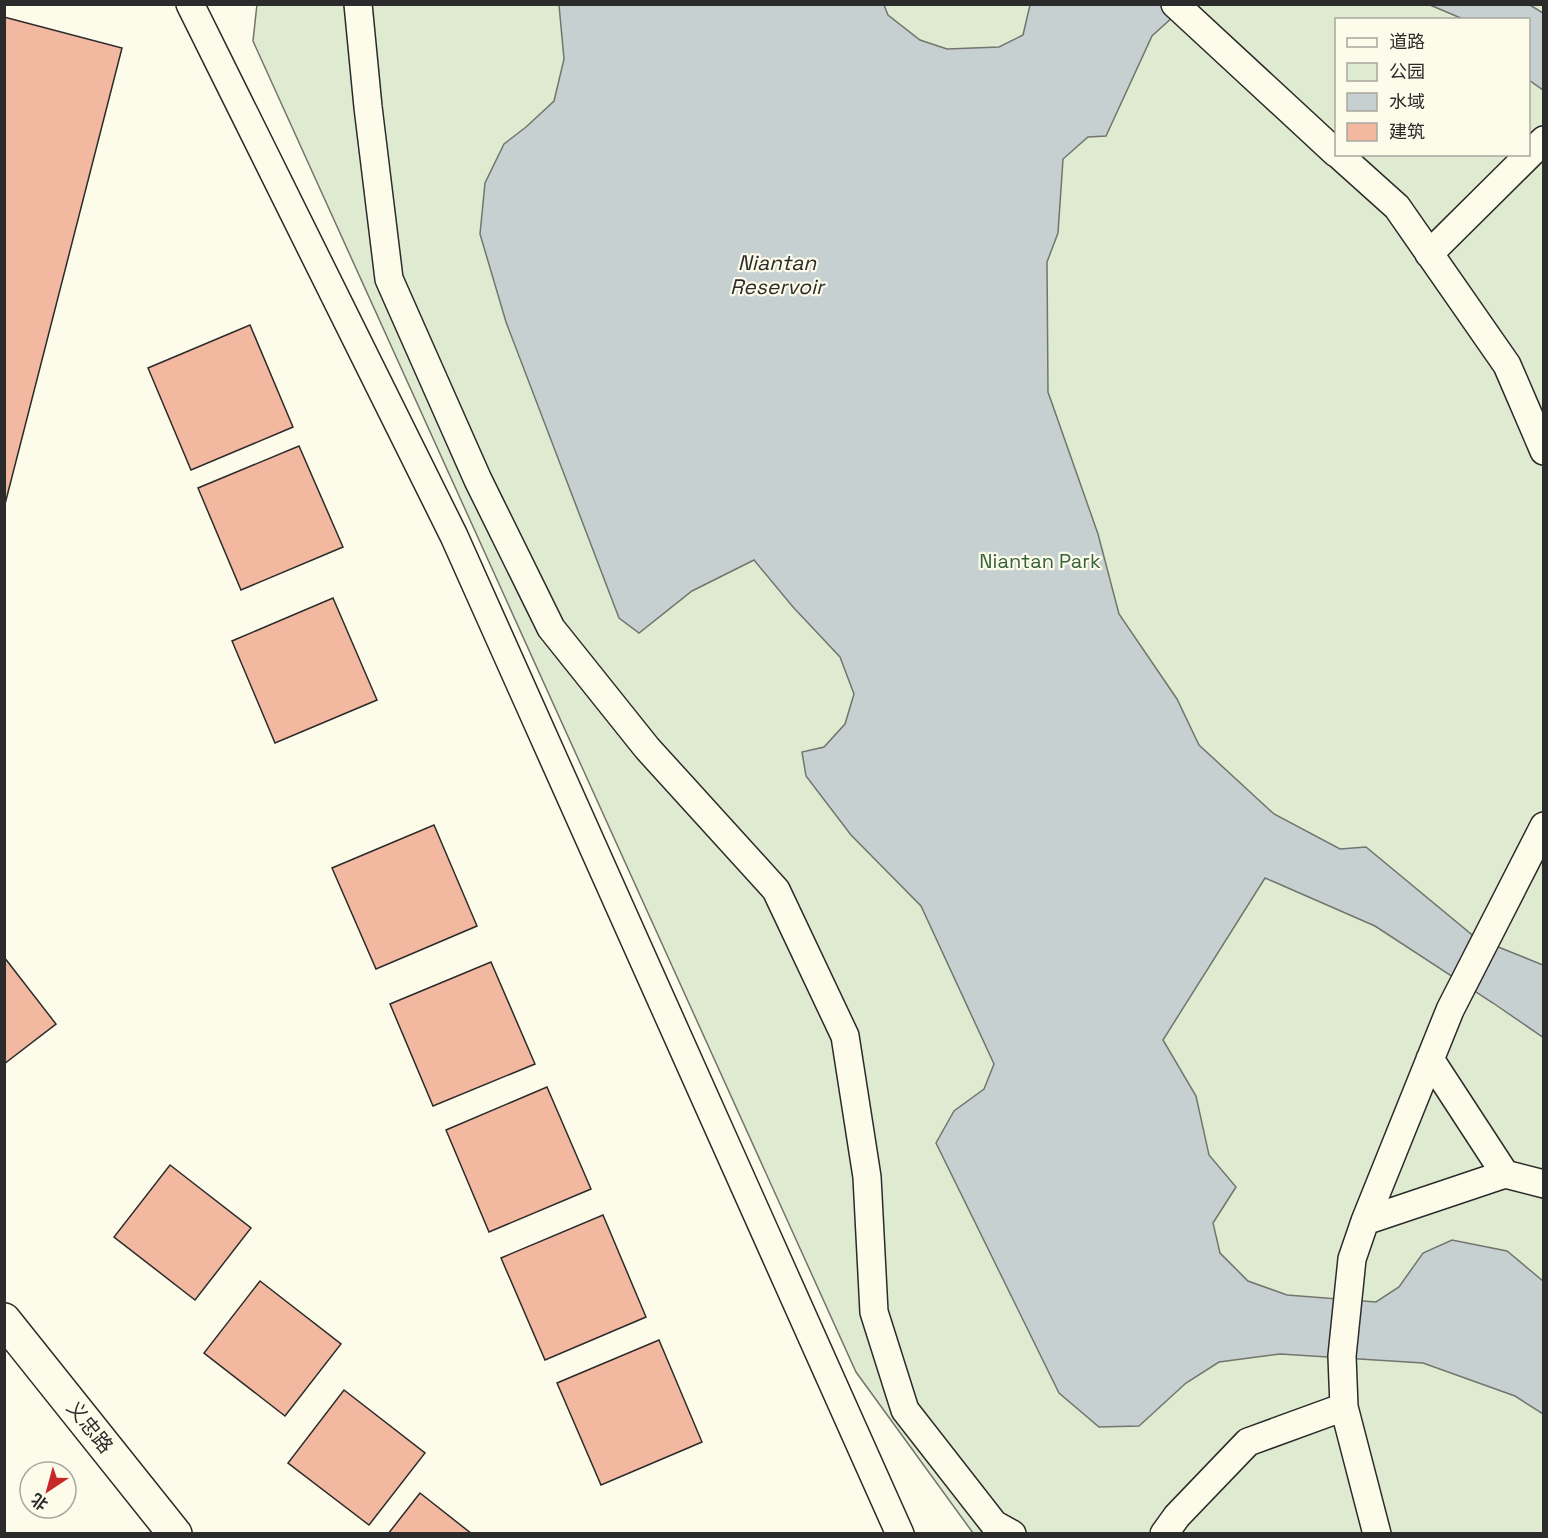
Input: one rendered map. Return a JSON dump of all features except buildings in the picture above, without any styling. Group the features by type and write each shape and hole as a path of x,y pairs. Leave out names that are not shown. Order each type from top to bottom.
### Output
{"street":[{"path":"190,4 454,536 900,1533"},
{"path":"358,4 388,279 478,480 550,628 647,748 776,890 845,1036 867,1177 874,1312 905,1410 994,1524 1012,1533"},
{"path":"1175,4 1195,25 1335,152"},
{"path":"1530,154 1544,140"},
{"path":"1339,156 1397,207 1430,254 1507,365 1544,451"},
{"path":"1430,254 1528,156"},
{"path":"1377,1533 1344,1407 1342,1356 1352,1259 1365,1221 1450,1010 1544,826"},
{"path":"1430,1059 1504,1174"},
{"path":"1365,1221 1504,1174 1544,1184"},
{"name":"义忠路","path":"4,1320 175,1533"},
{"path":"1164,1533 1177,1516 1248,1442 1344,1407"}],"green space":[{"name":"Niantan Park","path":"257,4 1543,5 1543,1533 973,1533 856,1372 253,41"}],"water":[{"name":"Niantan Reservoir","path":"559,5 884,5 888,15 920,40 947,49 999,47 1023,35 1030,5 1186,5 1152,36 1106,136 1088,137 1063,159 1058,233 1047,262 1048,392 1098,534 1119,614 1177,699 1199,745 1274,814 1340,849 1366,847 1476,938 1543,965 1544,1038 1375,926 1265,878 1163,1040 1196,1096 1209,1155 1236,1187 1213,1223 1220,1253 1248,1281 1287,1295 1376,1302 1399,1287 1423,1253 1452,1240 1507,1251 1543,1281 1543,1414 1515,1396 1423,1363 1280,1354 1219,1362 1186,1383 1139,1426 1099,1427 1059,1393 936,1143 954,1111 984,1089 994,1064 921,906 851,835 806,776 802,752 824,747 845,724 854,694 840,657 793,607 754,560 692,591 639,633 619,618 506,322 480,234 485,183 504,144 554,101 564,59"},
{"path":"1430,5 1530,5 1543,13 1543,90 1530,81 1530,18 1461,18"}]}
